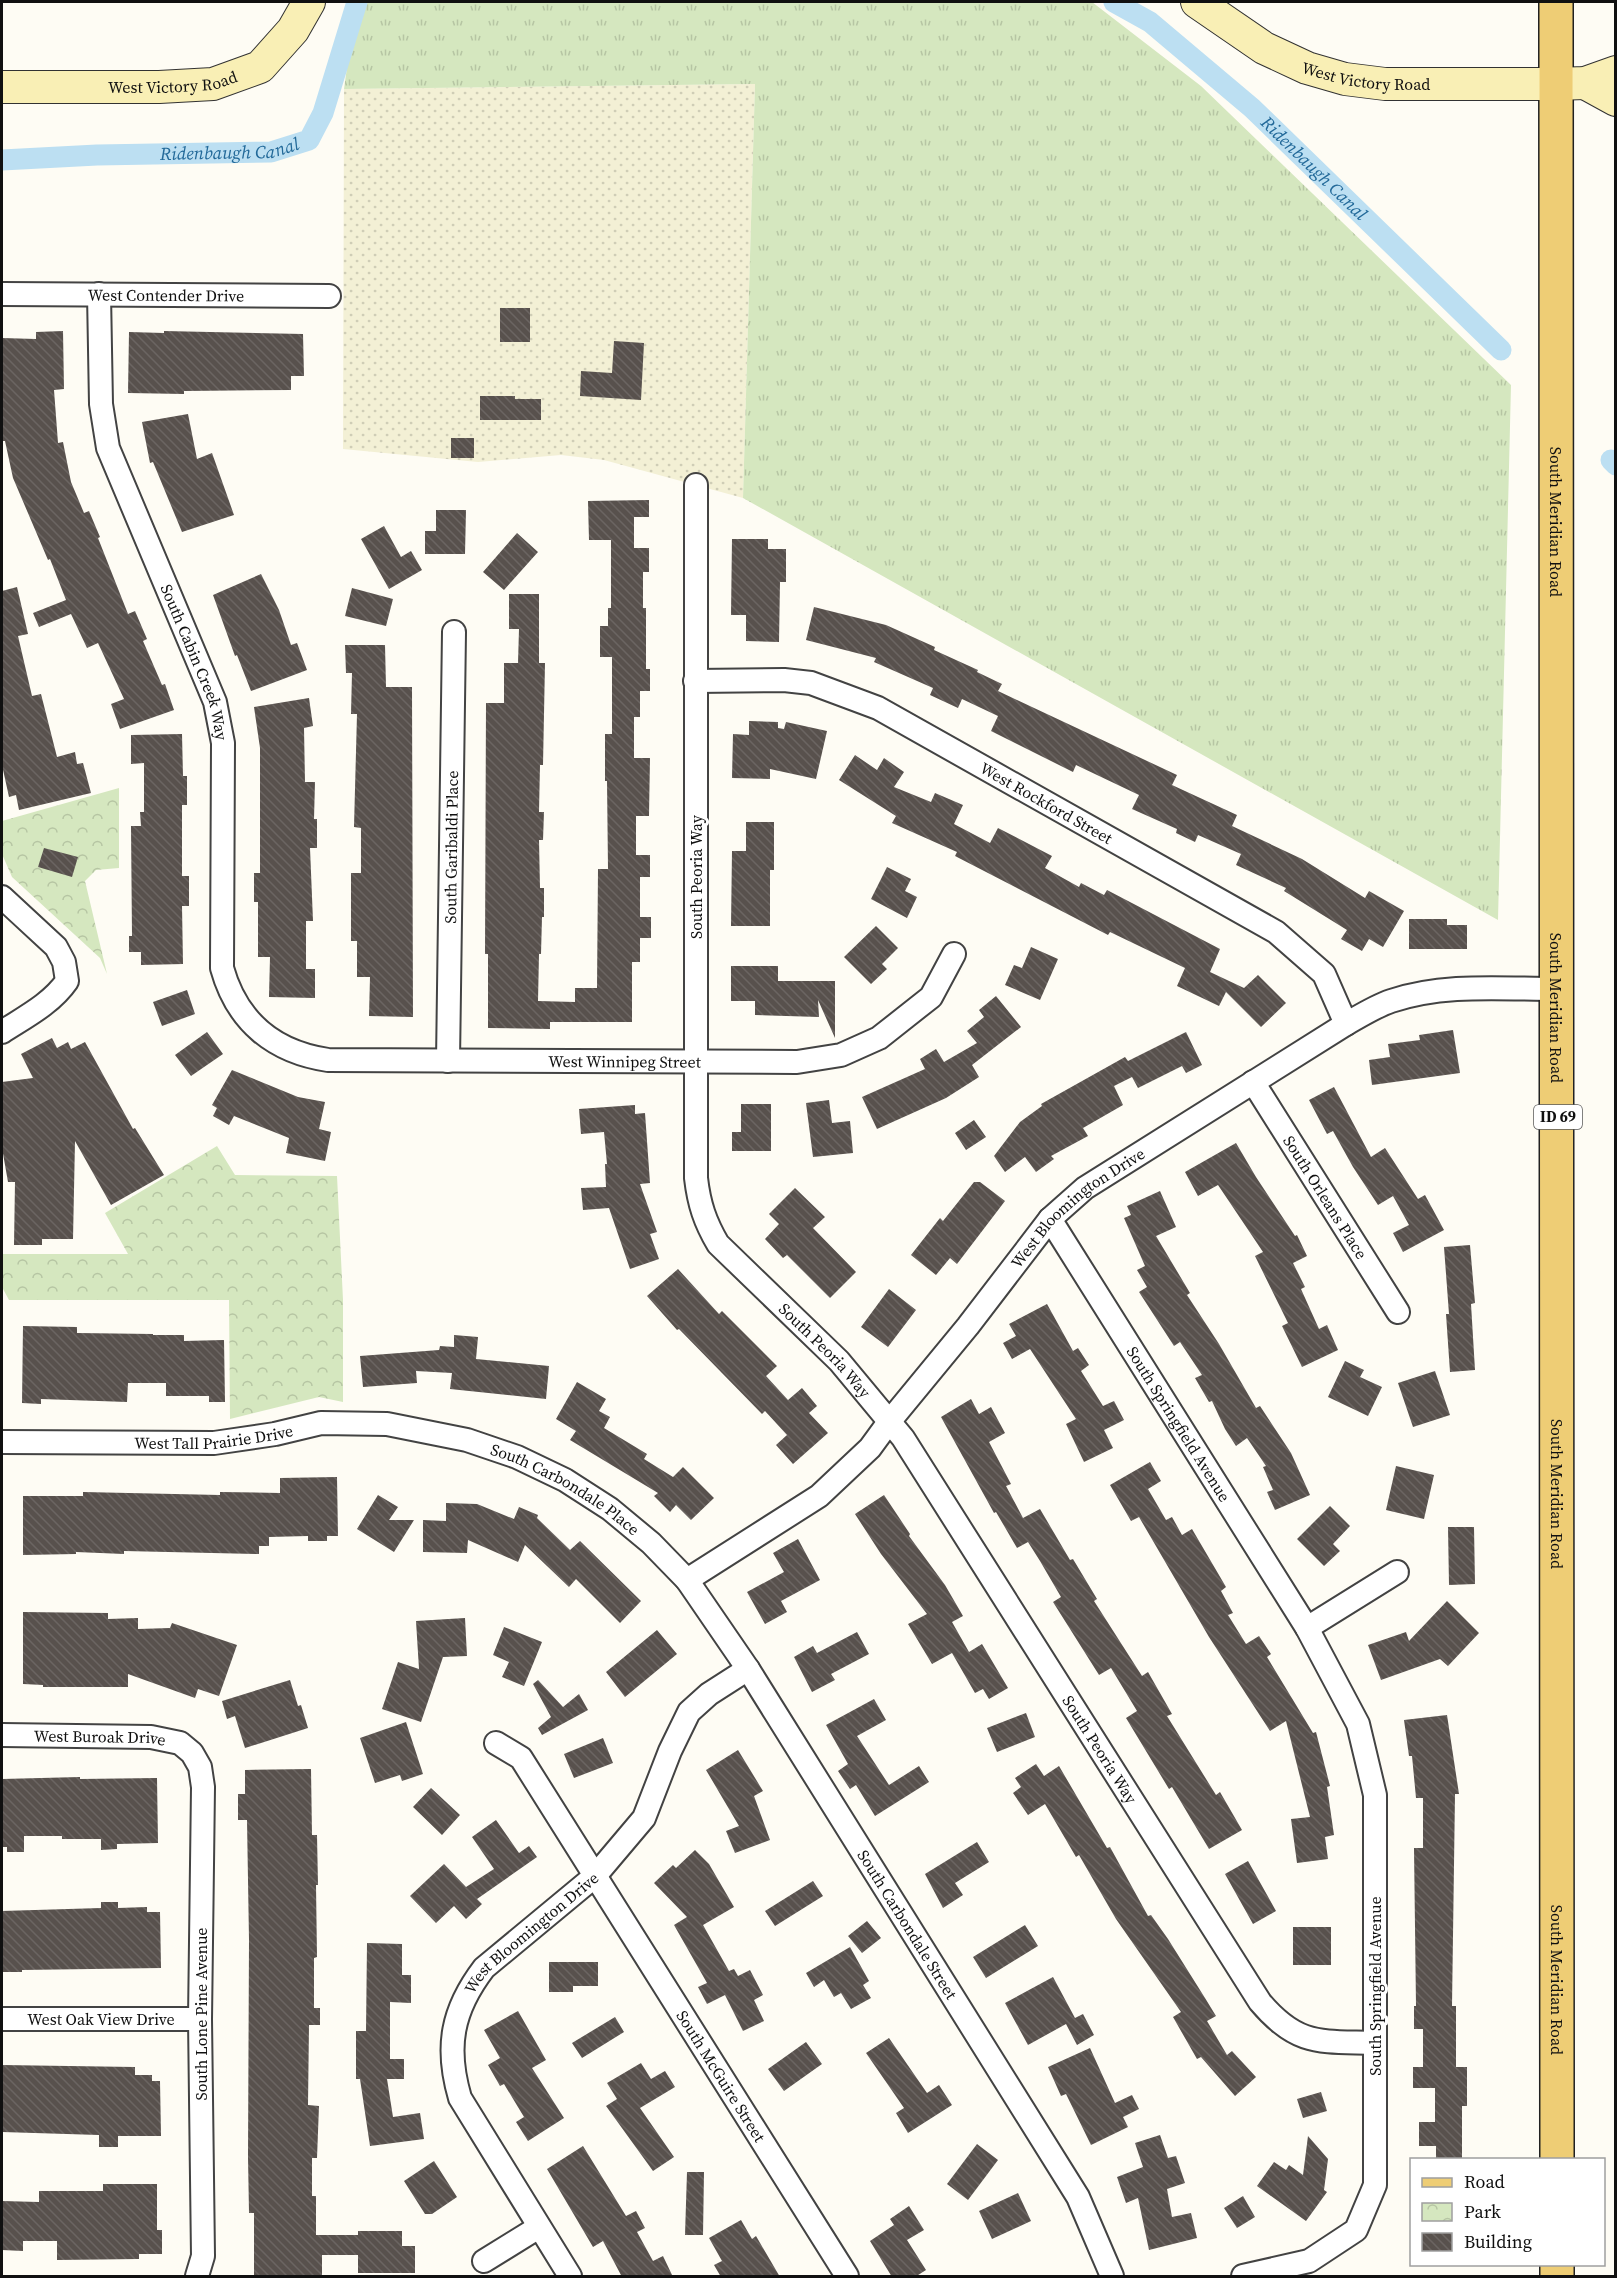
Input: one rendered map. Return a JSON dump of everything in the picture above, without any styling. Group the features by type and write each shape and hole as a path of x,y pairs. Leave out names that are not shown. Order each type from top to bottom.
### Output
{"main road":[{"name":"West Victory Road","path":"2,87 159,87 213,84 261,67 293,30 309,2"},
{"name":"West Victory Road","path":"1197,2 1264,48 1307,68 1345,79 1385,84 1570,84"},
{"name":"South Meridian Road","path":"1556,2 1570,84 1557,989 1557,2158"},
{"path":"1570,84 1616,72"},
{"path":"1570,84 1616,100"}],"street":[{"name":"West Contender Drive","path":"2,294 329,296"},
{"name":"South Cabin Creek Way","path":"99,294 101,404 108,448 215,702 223,743 222,968 237,1006 259,1030"},
{"name":"South Peoria Way","path":"696,484 696,1179 698,1202 706,1224 718,1244 839,1361 910,1448 1260,2002 1275,2020 1295,2034 1317,2041 1375,2043"},
{"name":"South Garibaldi Place","path":"448,1061 454,632"},
{"name":"West Rockford Street","path":"695,681 784,680 811,683 879,708 1276,932 1324,974 1346,1024"},
{"path":"2,897 56,947 64,962 67,981 59,992 46,1003 2,1032"},
{"name":"West Winnipeg Street","path":"259,1030 273,1042 309,1057 328,1060 797,1062 840,1054 879,1038 931,997 954,954"},
{"name":"West Bloomington Drive","path":"687,1580 819,1496 870,1448 1050,1219 1085,1188 1346,1024 1389,1002 1423,992 1460,989 1557,989"},
{"name":"South Orleans Place","path":"1254,1082 1398,1312"},
{"name":"South Springfield Avenue","path":"1050,1219 1307,1628 1358,1724 1375,1795 1375,2185 1356,2230 1308,2261 1243,2277"},
{"name":"West Tall Prairie Drive","path":"2,1442 214,1443 275,1434 321,1423 387,1424 423,1431"},
{"name":"South Carbondale Place","path":"423,1431 467,1440 517,1457 565,1480 610,1509 651,1543 687,1580"},
{"path":"1307,1628 1397,1572"},
{"name":"South Carbondale Street","path":"687,1580 748,1670 1078,2197 1112,2277"},
{"name":"West Bloomington Drive","path":"570,2277 460,2098 453,2076 451,2053 453,2030 459,2007 470,1986 484,1968 595,1876 645,1818 670,1751 689,1712 709,1694 748,1670"},
{"name":"West Buroak Drive","path":"2,1735 151,1737 180,1743 192,1752"},
{"name":"South McGuire Street","path":"496,1743 521,1758 847,2277"},
{"name":"South Lone Pine Avenue","path":"192,1752 200,1767 203,1787 200,2019 203,2256 197,2277"},
{"name":"West Oak View Drive","path":"2,2019 200,2019"},
{"path":"484,2261 538,2227"}],"shaded area":[{"path":"755,84 743,498 604,460 561,455 478,462 343,449 344,89"}],"green space":[{"path":"356,2 1092,2 1201,86 1511,385 1498,920 743,498 755,84 344,89"},
{"path":"119,788 119,868 96,870 85,881 107,974 100,958 12,877 2,854 2,821"},
{"path":"217,1146 235,1175 337,1176 343,1300 343,1402 319,1397 230,1419 229,1300 9,1300 2,1287 2,1254 128,1254 105,1213"}],"building":[{"path":"500,308 530,308 530,342 500,342"},
{"path":"63,331 64,389 54,390 58,443 63,442 71,482 84,513 89,511 128,614 135,611 147,639 143,641 162,685 165,684 174,710 120,729 111,704 124,699 98,643 87,648 71,614 39,627 33,613 66,600 13,478 5,441 2,441 2,338 36,339 36,332"},
{"path":"164,331 303,334 304,376 291,376 291,390 184,391 184,394 128,393 129,332 164,333"},
{"path":"614,341 644,343 641,400 580,396 581,371 612,373"},
{"path":"480,396 541,399 541,420 480,420"},
{"path":"188,414 197,459 212,453 234,515 182,532 153,462 150,463 142,422"},
{"path":"451,438 474,438 474,458 451,458"},
{"path":"649,500 649,517 634,517 634,548 649,548 649,572 643,572 643,608 646,608 646,669 650,669 650,691 640,691 640,717 634,717 634,758 650,758 649,816 636,816 636,855 650,855 650,877 640,877 640,917 651,917 651,938 640,938 640,962 632,962 632,1022 550,1022 550,1029 488,1028 488,954 485,954 486,703 504,703 504,663 518,663 519,629 509,629 509,594 539,594 539,663 545,663 543,765 540,765 539,812 544,812 543,840 539,840 540,888 544,888 544,917 542,917 541,954 539,954 538,1001 575,1002 575,988 597,988 598,869 608,869 605,734 612,734 612,657 600,657 600,626 608,626 608,608 611,608 611,540 589,540 588,501"},
{"path":"436,510 466,510 465,554 425,554 425,531 436,531"},
{"path":"384,526 401,557 411,551 422,570 389,589 361,539"},
{"path":"517,533 538,552 504,590 483,572"},
{"path":"732,539 768,539 768,549 786,549 786,582 780,582 779,642 746,641 746,615 731,615"},
{"path":"261,574 279,610 291,645 297,643 307,670 251,691 237,655 235,656 213,595"},
{"path":"17,587 28,634 18,636 32,696 41,694 57,757 75,752 77,764 83,763 91,793 19,810 16,795 9,797 2,765 2,591"},
{"path":"352,588 393,599 386,626 345,616"},
{"path":"814,607 886,625 935,647 934,650 1002,684 998,691 1177,775 1172,785 1237,815 1232,826 1302,859 1365,898 1369,891 1404,911 1383,947 1369,939 1362,951 1341,939 1347,930 1284,891 1286,888 1236,865 1241,854 1198,835 1195,842 1176,833 1177,829 1132,809 1139,795 1076,765 1073,772 991,731 998,716 962,699 958,708 930,695 933,688 874,662 876,658 806,640"},
{"path":"345,645 385,645 386,687 412,687 413,1017 369,1016 370,977 357,977 357,941 351,941 351,873 361,873 361,828 354,827 357,714 351,714 352,673 346,673"},
{"path":"309,698 313,726 304,728 305,782 315,782 314,819 317,819 317,848 310,848 313,921 306,921 306,969 315,969 315,998 269,997 270,957 258,957 258,902 254,902 254,873 260,873 260,748 254,707"},
{"path":"749,721 778,722 778,728 784,729 786,722 827,731 816,779 770,769 770,779 732,778 733,734 749,735"},
{"path":"182,734 183,776 187,776 187,805 182,805 182,876 189,876 189,906 182,906 183,964 141,965 141,952 129,952 129,936 132,936 131,826 141,826 140,812 144,812 144,763 131,764 131,735"},
{"path":"855,755 877,770 884,758 904,772 894,787 931,802 935,793 963,805 954,824 990,843 998,828 1052,856 1045,868 1079,887 1081,883 1104,895 1107,890 1220,949 1210,972 1244,988 1258,975 1286,1003 1261,1027 1226,992 1219,1006 1177,986 1185,968 1110,932 1108,935 955,856 957,852 892,823 896,816 839,780"},
{"path":"746,822 774,822 774,870 770,870 770,926 731,926 732,851 746,851"},
{"path":"44,848 78,857 72,877 38,867"},
{"path":"887,867 911,879 905,891 917,897 907,918 871,899"},
{"path":"1409,919 1447,919 1447,925 1467,925 1467,949 1409,949"},
{"path":"876,926 898,948 882,964 887,969 871,984 844,957"},
{"path":"1031,947 1058,959 1040,1000 1005,985 1014,965 1022,968"},
{"path":"731,966 778,966 778,981 835,981 835,1038 818,1000 819,1017 755,1015 755,1001 731,1001"},
{"path":"187,990 195,1014 162,1026 153,1002"},
{"path":"996,996 1021,1027 972,1065 979,1077 946,1098 877,1129 862,1097 925,1069 920,1059 936,1049 944,1062 977,1043 967,1031 984,1017 979,1010"},
{"path":"1453,1030 1460,1073 1372,1085 1369,1060 1390,1057 1388,1044 1420,1040 1419,1035"},
{"path":"207,1032 223,1054 191,1076 175,1055"},
{"path":"1186,1032 1202,1065 1186,1073 1182,1066 1138,1088 1132,1077 1114,1086 1123,1105 1083,1128 1088,1136 1051,1156 1054,1159 1036,1172 1025,1157 1005,1172 994,1156 1020,1122 1042,1106 1041,1104 1125,1057 1128,1061"},
{"path":"52,1038 57,1048 68,1042 71,1049 85,1042 133,1129 135,1128 164,1175 111,1205 75,1141 73,1239 42,1239 42,1245 14,1245 15,1182 8,1182 2,1148 2,1082 33,1078 21,1054"},
{"path":"232,1070 298,1097 325,1102 319,1129 331,1132 325,1161 286,1153 289,1138 234,1116 229,1125 213,1116 217,1108 212,1105"},
{"path":"1334,1087 1371,1157 1385,1148 1418,1199 1425,1195 1444,1230 1403,1252 1393,1233 1409,1225 1393,1196 1378,1205 1333,1131 1327,1134 1309,1100"},
{"path":"829,1100 832,1123 850,1121 853,1153 813,1157 806,1103"},
{"path":"741,1104 771,1104 771,1151 732,1151 732,1132 741,1132"},
{"path":"635,1105 635,1114 645,1113 650,1183 640,1184 657,1232 650,1234 659,1259 630,1269 609,1208 583,1210 581,1188 606,1187 605,1164 607,1164 604,1132 581,1134 579,1109"},
{"path":"974,1120 986,1137 966,1150 955,1133"},
{"path":"1236,1143 1295,1236 1297,1235 1307,1256 1293,1263 1305,1287 1301,1289 1319,1329 1327,1325 1338,1350 1302,1367 1282,1326 1288,1323 1255,1256 1263,1252 1218,1185 1198,1196 1185,1172"},
{"path":"974,1182 980,1182 1005,1201 957,1264 950,1258 936,1275 911,1255 940,1218 943,1221"},
{"path":"795,1188 825,1217 813,1228 856,1272 830,1298 787,1255 783,1258 765,1239 779,1224 769,1214"},
{"path":"1160,1191 1176,1227 1156,1236 1190,1293 1187,1295 1256,1408 1260,1406 1291,1453 1310,1495 1275,1510 1267,1492 1273,1490 1263,1467 1266,1466 1247,1438 1236,1446 1212,1401 1209,1402 1195,1378 1202,1375 1180,1342 1174,1346 1139,1292 1147,1287 1137,1270 1145,1266 1124,1218 1131,1215 1127,1206"},
{"path":"1470,1245 1475,1303 1471,1304 1475,1370 1450,1372 1444,1247"},
{"path":"678,1269 719,1314 722,1311 777,1366 766,1376 788,1400 802,1388 817,1406 809,1413 828,1433 793,1464 776,1445 787,1435 765,1411 762,1414 679,1329 677,1330 647,1296"},
{"path":"889,1289 916,1310 888,1347 861,1327"},
{"path":"1047,1304 1073,1351 1078,1348 1089,1365 1081,1371 1103,1406 1114,1401 1124,1420 1104,1430 1113,1448 1084,1462 1066,1424 1076,1419 1030,1349 1012,1359 1003,1343 1016,1336 1009,1324"},
{"path":"23,1326 77,1327 77,1333 184,1335 184,1341 224,1340 225,1402 209,1402 209,1396 166,1396 166,1383 128,1383 127,1402 41,1399 41,1404 22,1403"},
{"path":"454,1335 478,1337 476,1359 549,1366 546,1399 450,1389 452,1373 416,1371 417,1383 363,1387 360,1356 439,1350 440,1346 454,1347"},
{"path":"1345,1361 1364,1370 1360,1377 1382,1387 1368,1416 1328,1397"},
{"path":"1435,1371 1450,1415 1413,1427 1398,1383"},
{"path":"577,1382 606,1399 599,1411 610,1417 604,1428 647,1454 644,1459 673,1477 683,1467 714,1498 691,1520 676,1505 670,1512 654,1496 658,1493 570,1440 576,1431 556,1419"},
{"path":"971,1399 979,1414 991,1407 1005,1433 989,1442 1011,1484 1006,1486 1023,1518 1040,1509 1070,1560 1073,1559 1097,1599 1094,1601 1142,1676 1148,1672 1172,1714 1167,1716 1216,1795 1220,1792 1242,1830 1209,1849 1172,1787 1169,1789 1126,1718 1137,1711 1111,1668 1099,1675 1053,1602 1061,1597 1028,1542 1017,1548 996,1512 994,1513 941,1417"},
{"path":"1150,1462 1161,1481 1148,1489 1166,1520 1172,1517 1182,1535 1192,1529 1226,1587 1221,1591 1233,1613 1228,1615 1246,1644 1259,1636 1271,1654 1267,1657 1313,1733 1316,1732 1330,1786 1327,1787 1334,1835 1325,1837 1328,1859 1297,1863 1291,1819 1310,1817 1286,1721 1270,1731 1209,1637 1139,1517 1131,1521 1110,1485"},
{"path":"1396,1466 1434,1475 1424,1519 1386,1510"},
{"path":"337,1477 338,1536 327,1536 327,1541 308,1541 308,1536 269,1537 269,1546 259,1546 259,1554 124,1551 124,1554 76,1552 76,1554 23,1555 23,1496 83,1496 83,1492 220,1495 220,1492 280,1493 280,1478"},
{"path":"378,1495 398,1507 389,1520 414,1520 394,1552 357,1529"},
{"path":"884,1495 910,1534 909,1536 945,1585 963,1616 952,1622 969,1652 982,1644 1008,1688 989,1699 983,1689 975,1693 952,1653 932,1664 908,1624 927,1614 881,1554 855,1514"},
{"path":"446,1503 477,1504 514,1519 519,1507 538,1515 537,1518 570,1550 580,1541 641,1601 620,1623 576,1579 569,1587 525,1545 518,1562 468,1540 467,1553 423,1552 423,1520 446,1521"},
{"path":"1330,1506 1350,1526 1333,1544 1340,1551 1324,1566 1297,1539"},
{"path":"1448,1527 1474,1527 1475,1584 1449,1585"},
{"path":"798,1539 820,1580 781,1601 787,1612 765,1624 747,1592 784,1572 773,1553"},
{"path":"1447,1601 1479,1633 1448,1666 1440,1659 1381,1680 1368,1645 1406,1632 1409,1641"},
{"path":"23,1612 108,1613 108,1619 138,1618 138,1629 170,1628 172,1623 237,1645 219,1696 198,1689 195,1698 128,1674 128,1687 43,1687 43,1685 23,1684"},
{"path":"465,1618 467,1656 443,1657 421,1722 382,1709 398,1662 419,1669 416,1621"},
{"path":"504,1627 542,1642 524,1686 502,1677 509,1662 493,1655"},
{"path":"657,1630 677,1654 625,1697 606,1672"},
{"path":"857,1632 869,1654 831,1674 835,1680 812,1692 794,1657 813,1646 817,1653"},
{"path":"290,1680 308,1728 245,1748 235,1716 227,1719 222,1701"},
{"path":"538,1680 563,1707 579,1694 588,1710 542,1735 538,1728 551,1717 533,1684"},
{"path":"874,1699 886,1720 857,1736 889,1785 919,1766 929,1782 875,1816 856,1785 850,1789 838,1771 848,1764 826,1725"},
{"path":"1026,1713 1035,1737 997,1752 987,1728"},
{"path":"1447,1715 1459,1794 1455,1794 1452,2006 1456,2006 1456,2067 1467,2067 1467,2106 1462,2106 1462,2158 1436,2158 1436,2146 1419,2146 1419,2122 1435,2122 1435,2088 1413,2088 1413,2067 1423,2067 1423,2029 1414,2029 1414,2006 1416,2006 1414,1848 1423,1848 1423,1798 1416,1798 1412,1756 1409,1756 1404,1720"},
{"path":"406,1722 423,1774 402,1781 400,1775 375,1783 360,1738"},
{"path":"603,1738 613,1763 574,1778 564,1754"},
{"path":"738,1750 763,1791 754,1796 770,1840 735,1853 726,1831 739,1826 706,1770"},
{"path":"1036,1764 1044,1776 1059,1766 1107,1848 1110,1847 1148,1916 1151,1915 1168,1939 1216,2016 1207,2021 1227,2055 1232,2051 1256,2077 1235,2096 1201,2057 1197,2059 1173,2017 1181,2012 1116,1919 1079,1855 1076,1857 1045,1804 1028,1815 1013,1793 1021,1787 1015,1778"},
{"path":"311,1769 312,1835 317,1835 318,1885 316,1885 317,1957 314,1958 314,2008 320,2008 320,2025 309,2025 308,2105 319,2106 317,2158 312,2158 312,2196 316,2196 316,2235 358,2235 358,2231 402,2231 402,2246 415,2246 415,2273 358,2273 358,2255 322,2255 322,2277 254,2277 254,2213 249,2213 248,2157 247,1820 238,1820 238,1794 245,1794 245,1770"},
{"path":"80,1777 80,1779 157,1778 158,1843 117,1844 117,1849 101,1850 101,1839 24,1836 24,1852 7,1852 7,1847 2,1847 2,1779"},
{"path":"431,1788 460,1815 442,1835 413,1807"},
{"path":"496,1820 519,1853 529,1846 537,1857 477,1899 482,1904 466,1919 454,1906 436,1923 410,1896 444,1864 466,1887 494,1869 472,1837"},
{"path":"977,1842 989,1862 955,1883 963,1895 943,1908 925,1874"},
{"path":"695,1850 709,1864 734,1907 703,1925 729,1971 734,1969 738,1976 750,1970 763,1995 754,2000 764,2021 743,2031 725,1995 707,2004 698,1987 707,1983 674,1925 687,1917 654,1883 673,1865 676,1868"},
{"path":"1248,1861 1276,1911 1253,1924 1225,1874"},
{"path":"813,1881 823,1896 775,1926 765,1911"},
{"path":"101,1902 118,1902 118,1908 147,1907 147,1912 160,1912 161,1968 2,1972 2,1911 101,1908"},
{"path":"867,1921 881,1938 862,1953 848,1936"},
{"path":"1025,1925 1038,1946 986,1978 973,1957"},
{"path":"1293,1927 1331,1927 1331,1965 1293,1965"},
{"path":"367,1943 402,1944 402,1975 411,1975 411,2003 390,2002 390,2059 404,2059 404,2079 387,2079 393,2117 420,2113 424,2139 370,2146 360,2079 356,2079 356,2031 366,2031"},
{"path":"850,1947 869,1981 863,1985 871,1998 851,2009 841,1993 834,1997 824,1980 814,1987 806,1973"},
{"path":"549,1962 598,1962 598,1986 573,1986 573,1992 549,1992"},
{"path":"1053,1977 1075,2018 1083,2014 1094,2035 1077,2045 1066,2024 1028,2045 1005,2003"},
{"path":"518,2011 546,2060 532,2068 564,2118 528,2141 516,2122 524,2117 504,2084 500,2086 488,2065 500,2058 484,2030"},
{"path":"615,2017 624,2032 582,2058 572,2043"},
{"path":"889,2038 927,2093 939,2085 952,2105 908,2133 896,2113 904,2108 866,2053"},
{"path":"806,2042 822,2064 784,2091 768,2069"},
{"path":"1090,2048 1115,2103 1132,2095 1139,2109 1123,2117 1128,2127 1091,2145 1066,2094 1061,2096 1048,2067"},
{"path":"641,2063 651,2079 665,2071 675,2087 640,2108 674,2157 653,2171 606,2106 617,2099 607,2083"},
{"path":"2,2065 135,2067 135,2075 152,2075 152,2081 160,2081 161,2136 118,2136 118,2147 99,2147 99,2135 2,2132"},
{"path":"1321,2092 1327,2111 1303,2118 1297,2099"},
{"path":"1160,2135 1168,2158 1176,2156 1185,2183 1167,2189 1172,2217 1191,2213 1197,2238 1149,2250 1138,2198 1126,2203 1117,2177 1143,2167 1135,2143"},
{"path":"1308,2136 1328,2159 1324,2190 1327,2192 1306,2221 1257,2186 1274,2162 1286,2170 1289,2165 1303,2175"},
{"path":"977,2144 998,2160 968,2200 947,2184"},
{"path":"583,2146 626,2216 636,2211 645,2228 637,2232 653,2261 663,2256 673,2277 622,2277 603,2241 593,2247 547,2169"},
{"path":"434,2161 457,2197 432,2214 425,2214 404,2181"},
{"path":"687,2172 704,2172 703,2235 685,2235"},
{"path":"103,2184 157,2184 157,2230 162,2230 162,2254 139,2254 139,2259 57,2260 57,2241 23,2241 23,2251 2,2250 2,2201 39,2202 39,2191 103,2191"},
{"path":"1018,2193 1031,2221 992,2239 979,2211"},
{"path":"1243,2196 1255,2217 1237,2228 1224,2208"},
{"path":"909,2206 924,2230 907,2240 926,2270 915,2277 892,2277 870,2241 894,2225 890,2219"},
{"path":"741,2220 752,2239 756,2236 780,2277 721,2277 714,2265 722,2261 709,2238"}],"waterway":[{"name":"Ridenbaugh Canal","path":"2,160 97,155 271,152 309,140 323,113 357,2"},
{"name":"Ridenbaugh Canal","path":"1114,2 1150,22 1252,108 1501,350"},
{"name":"Ridenbaugh Canal","path":"1611,460 1616,465"}]}
